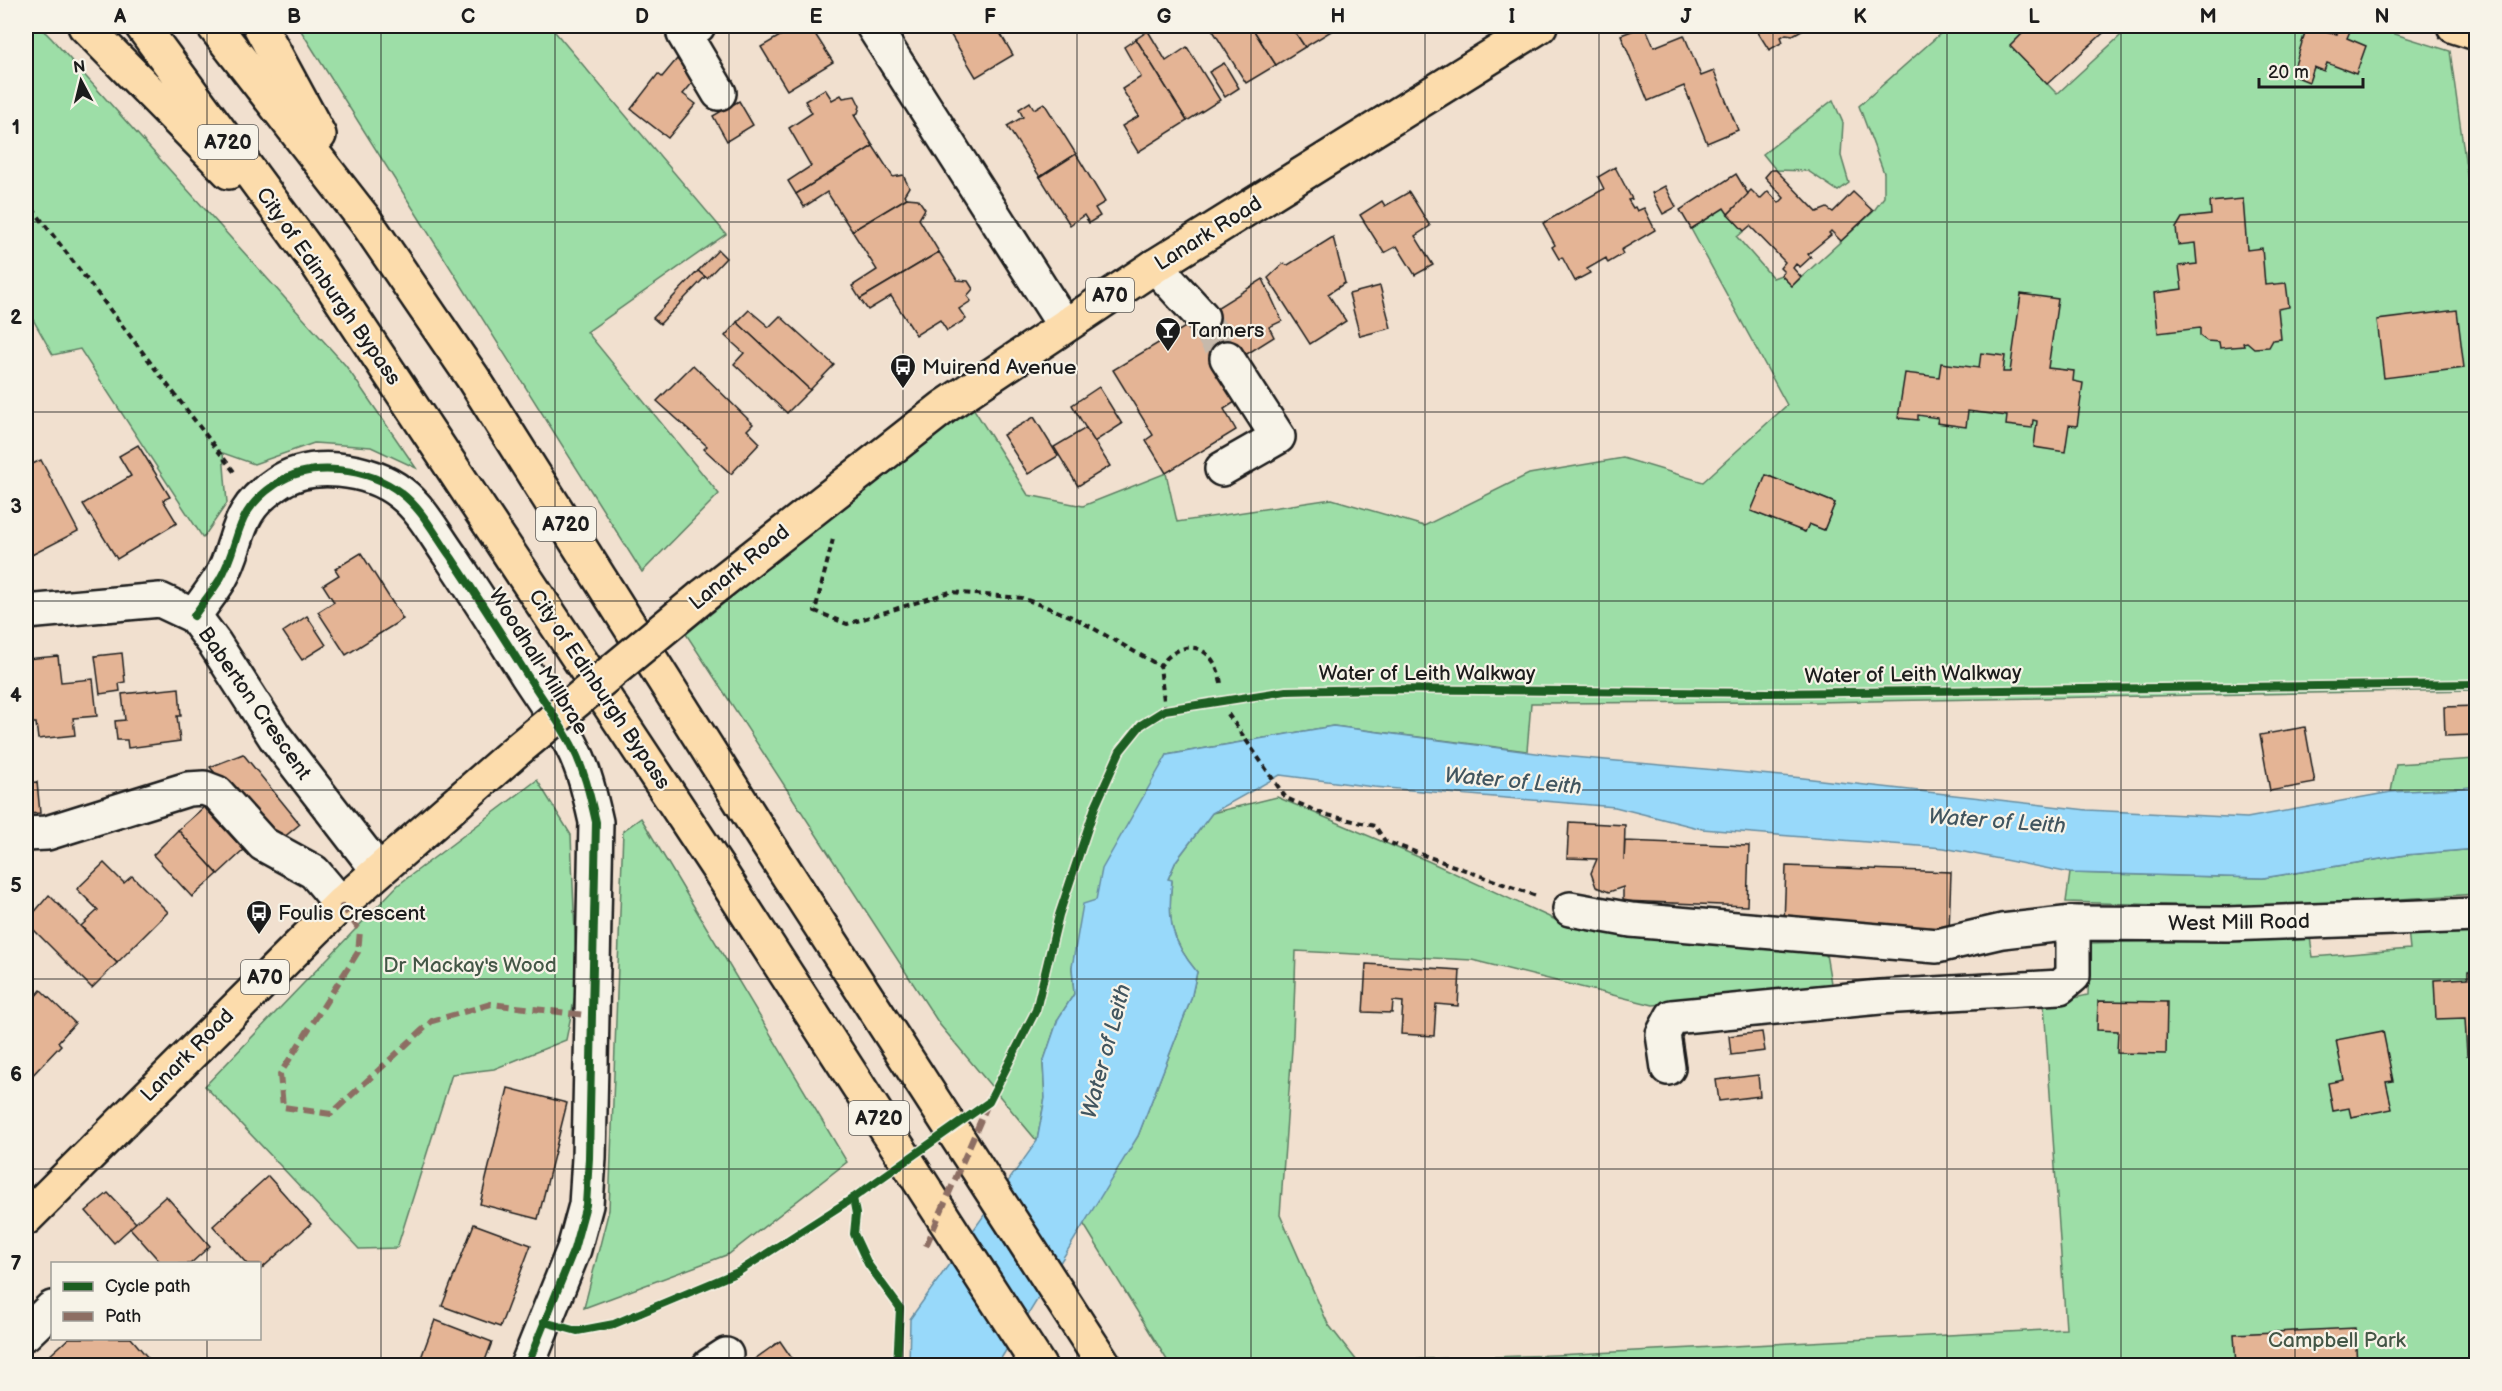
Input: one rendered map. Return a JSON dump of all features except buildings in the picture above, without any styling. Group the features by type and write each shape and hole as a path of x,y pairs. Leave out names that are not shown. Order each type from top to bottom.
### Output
{"main road":[{"path":"85,26 314,259"},
{"name":"City of Edinburgh Bypass","path":"142,26 314,259 719,870 1039,1365"},
{"name":"A720","path":"214,26 365,220 473,378 760,832 1105,1365"},
{"path":"260,26 365,220"},
{"name":"Lanark Road","path":"26,1218 341,904 378,870 517,750 824,499 944,407 1064,325 1539,26"},
{"path":"2454,26 2476,33"}],"street":[{"path":"698,26 684,34 719,93"},
{"path":"873,26 1064,325"},
{"path":"1155,266 1202,316"},
{"path":"1222,469 1278,437 1227,358"},
{"name":"Woodhall Millbrae","path":"194,616 220,578 241,521 255,500 278,482 301,474 324,470 354,472 379,480 400,492 416,507 472,588 572,745 587,780 597,822 586,1205 574,1249 527,1365"},
{"name":"Baberton Crescent","path":"26,612 160,600 194,616 215,644 275,737 378,870"},
{"path":"26,834 47,832 188,789 204,788 217,793 263,844 314,872 341,904"},
{"name":"West Mill Road","path":"1570,909 1643,921 1937,946 2002,931 2073,923 2228,924 2476,915"},
{"path":"1668,1068 1663,1034 1672,1017 1880,997 2060,987 2073,976 2073,923"},
{"path":"26,1333 51,1309"}],"path":[{"path":"26,200 255,500"},
{"path":"824,499 835,528 815,611 847,624 950,592 1022,598 1075,618 1160,666"},
{"path":"1165,710 1160,666 1168,654 1180,647 1196,648 1211,657 1219,667 1221,684"},
{"path":"1157,715 1174,708"},
{"path":"1228,714 1286,798 1323,814 1375,826 1385,841 1485,875 1570,909"}],"green space":[{"path":"26,26 39,26 52,39 346,366 416,468 371,447 314,443 254,464 223,453 227,503 203,538 80,349 53,355 26,307"},
{"path":"298,26 550,26 726,234 587,332 719,494 642,572"},
{"path":"1949,26 2022,26 2026,30 2011,46 2057,94 2131,26 2369,26 2450,51 2476,239 2476,690 1814,702 1531,703 1527,751 1333,726 1167,755 1072,967 1074,994 1058,1019 1043,1063 1045,1098 1037,1141 940,1025 686,634 929,437 972,406 1028,495 1083,506 1166,473 1177,522 1332,499 1424,526 1529,474 1623,458 1703,482 1787,405 1691,229 1724,208 1744,231 1737,237 1773,278 1781,275 1792,286 1873,212 1884,197 1884,173 1859,106","holes":["1766,475 1835,503 1824,530 1809,524 1805,532 1752,511"]},
{"path":"1833,100 1843,123 1841,156 1849,183 1838,191 1808,171 1776,170 1763,154"},
{"path":"2476,759 2476,787 2391,792 2396,764"},
{"name":"Dr Mackay's Wood","path":"537,780 571,835 577,986 566,1040 494,1069 452,1074 397,1248 359,1249 205,1086 398,885"},
{"name":"Campbell Park","path":"1277,797 1428,861 1573,928 1826,954 1832,989 1653,1005 1472,960 1296,951 1293,1035 1280,1215 1328,1324 1357,1361 1556,1355 2066,1329 2044,1005 2088,995 2090,943 2310,937 2313,957 2410,949 2408,930 2476,928 2476,1365 1170,1365 1083,1223 1138,1136 1191,999 1197,972 1176,940 1171,919 1172,881 1168,879 1176,861 1212,813"},
{"path":"641,818 847,1162 729,1254 584,1308 609,1210 623,831"},
{"path":"2476,849 2476,894 2263,908 2066,902 2070,873 2263,878 2405,855"}],"water":[{"name":"Water of Leith","path":"1333,726 1551,755 1803,778 2087,810 2247,818 2391,792 2476,787 2476,849 2405,855 2263,878 2070,873 1944,848 1702,829 1615,807 1374,787 1280,775 1212,813 1176,861 1168,879 1172,880 1171,919 1176,940 1197,972 1191,999 1138,1136 997,1365 909,1366 910,1319 1037,1141 1045,1098 1043,1063 1058,1019 1074,994 1072,967 1083,904 1096,900 1102,869 1167,755"}],"tunnel":[{"path":"1202,317 1227,358"}],"marked path":[{"path":"341,904 360,931 358,952 280,1074 283,1107 331,1114 432,1021 491,1004 594,1016"},
{"path":"926,1246 987,1106"}],"cycle path":[{"path":"194,616 220,579 244,517 251,506 276,484 290,476 322,470 339,470 373,478 401,493 422,514 576,753 596,822 586,1205 574,1249 527,1366"},
{"name":"Water of Leith Walkway","path":"544,1322 577,1331 614,1324 738,1272 853,1198 989,1102 1036,1010 1059,915 1095,807 1120,751 1141,725 1165,710 1286,691 1379,689 1769,693 2476,684"},
{"path":"853,1198 856,1214 854,1234 868,1264 900,1308 897,1366"}],"place":[{"name":"Tanners","path":"1168,353"},
{"name":"Muirend Avenue","path":"903,390"},
{"name":"Foulis Crescent","path":"259,936"}]}
